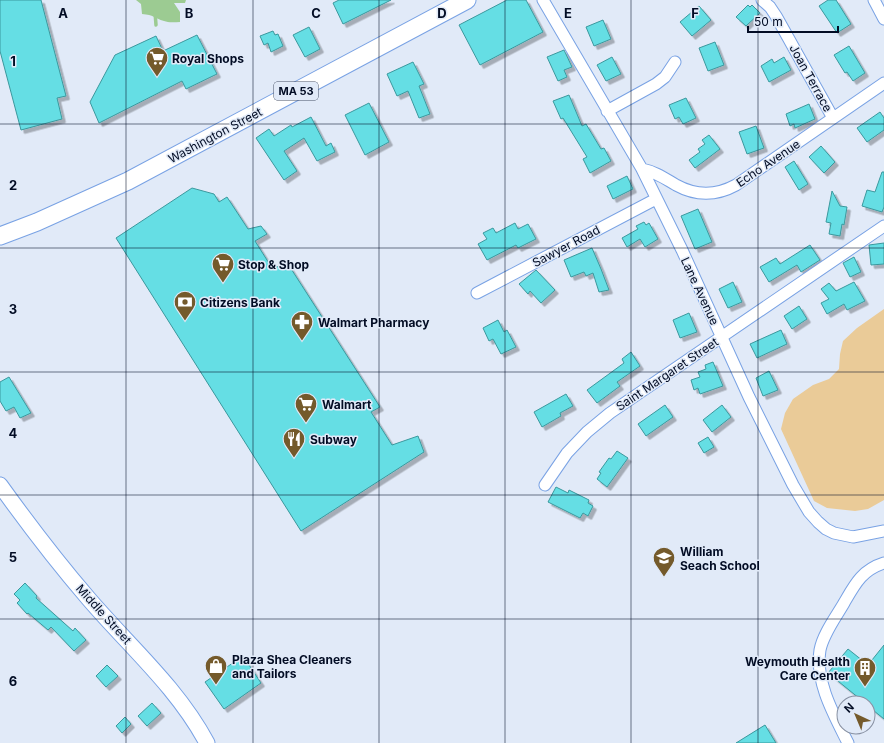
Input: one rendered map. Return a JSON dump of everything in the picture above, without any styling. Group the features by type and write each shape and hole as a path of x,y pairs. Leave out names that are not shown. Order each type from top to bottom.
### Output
{"main road":[{"name":"Washington Street","path":"0,236 41,220 128,181 466,0"},
{"name":"Middle Street","path":"0,485 35,532 88,598 168,685 196,722 207,743"}],"street":[{"name":"Lane Avenue","path":"543,0 642,170 749,397 793,485 813,517 826,529 834,533 853,537 884,531"},
{"name":"Joan Terrace","path":"762,0 770,7 776,16 833,118"},
{"path":"874,0 884,19"},
{"path":"607,111 656,84 665,77 675,62"},
{"name":"Echo Avenue","path":"642,170 660,174 680,187 692,192 709,194 718,193 736,186 884,83"},
{"name":"Sawyer Road","path":"477,293 656,199"},
{"name":"Saint Margaret Street","path":"545,484 567,453 587,432 610,413 884,226"},
{"path":"848,743 827,700 822,678 820,660 821,649 826,635 860,577 874,567 884,563"}],"shaded area":[{"path":"136,0 186,0 185,3 174,3 180,12 180,22 166,22 146,14 142,14 141,4"},
{"path":"884,309 884,500 868,509 855,511 827,508 814,501 781,429 785,413 793,399 813,385 829,379 839,369 843,341 857,328"}],"building":[{"path":"0,0 41,0 66,96 57,98 62,119 21,130 0,51"},
{"path":"339,0 391,0 343,24 333,3"},
{"path":"507,0 526,0 543,32 480,65 459,25"},
{"path":"828,0 836,0 851,24 837,33 819,6"},
{"path":"748,5 750,7 752,5 760,13 746,26 736,17"},
{"path":"699,6 711,20 692,36 680,22"},
{"path":"603,20 611,39 594,46 586,27"},
{"path":"309,27 320,49 305,57 293,35"},
{"path":"273,31 275,35 278,34 283,46 271,52 268,43 264,45 260,36"},
{"name":"Royal Shops","path":"197,35 217,74 186,89 182,81 99,123 90,102 115,55 156,36 163,51"},
{"path":"715,42 724,65 708,71 699,48"},
{"path":"849,46 865,73 853,81 847,72 845,73 834,55"},
{"path":"564,50 572,67 564,70 567,77 558,81 547,57"},
{"path":"612,57 621,74 606,81 597,65"},
{"path":"784,57 791,70 769,82 761,66 772,59 774,63"},
{"path":"413,62 424,84 419,86 430,114 419,118 408,91 397,96 387,74"},
{"path":"569,95 582,126 586,124 601,149 604,148 611,161 590,173 583,159 587,157 563,118 561,119 553,101"},
{"path":"686,98 696,118 683,124 679,117 675,119 669,105"},
{"path":"369,103 389,142 365,155 345,115"},
{"path":"809,104 815,119 795,128 794,124 790,126 786,114"},
{"path":"880,112 884,118 884,130 867,142 857,128"},
{"path":"311,117 326,146 331,143 335,152 317,161 304,138 284,151 297,171 284,180 256,138 269,129 274,136 291,125 292,127"},
{"path":"756,126 764,148 747,154 739,132"},
{"path":"709,135 720,149 695,168 689,160 700,152 698,149 705,144 702,140"},
{"path":"821,146 835,162 824,173 809,157"},
{"path":"794,161 808,184 799,190 785,167"},
{"path":"882,172 884,172 884,207 882,212 862,206 867,190 875,192"},
{"path":"627,176 633,189 613,199 607,186"},
{"path":"192,188 214,194 219,202 227,197 248,229 261,226 267,234 255,241 272,268 288,264 380,407 371,412 392,445 418,436 424,452 301,531 116,238"},
{"path":"832,191 840,206 847,207 844,225 842,224 840,236 829,234 831,223 826,222"},
{"path":"698,209 712,242 695,249 681,216"},
{"path":"644,222 646,225 649,223 658,239 645,247 640,239 627,247 622,238 638,229 636,226"},
{"path":"515,223 518,229 528,224 536,239 518,248 516,245 487,260 478,244 487,239 483,233 493,228 496,233"},
{"path":"884,243 884,264 871,265 869,245"},
{"path":"810,245 820,260 801,272 797,265 769,282 760,267 776,258 780,264"},
{"path":"592,248 609,290 599,292 593,273 586,276 584,272 571,277 564,260"},
{"path":"854,257 861,272 850,277 843,263"},
{"path":"536,270 555,290 541,303 530,291 528,294 519,284"},
{"path":"733,282 742,302 728,308 719,289"},
{"path":"854,282 865,301 847,310 844,304 827,314 821,303 829,299 821,289 829,283 836,291"},
{"path":"799,306 807,319 792,329 784,316"},
{"path":"689,313 697,332 680,338 673,320"},
{"path":"498,320 504,332 507,330 516,347 501,354 493,339 489,341 483,328"},
{"path":"781,330 787,344 757,358 750,344"},
{"path":"631,352 640,366 617,382 620,386 597,403 587,390 624,363 622,359"},
{"path":"713,362 723,386 700,394 698,388 694,390 691,380 700,377 698,372 706,369 705,365"},
{"path":"769,371 778,390 763,396 756,378"},
{"path":"9,377 31,413 20,418 14,407 6,411 0,401 0,382"},
{"path":"566,394 573,406 560,413 561,416 542,427 534,412"},
{"path":"665,405 673,417 646,436 638,424"},
{"path":"722,405 731,417 712,432 703,420"},
{"path":"708,437 714,447 704,453 698,443"},
{"path":"617,451 628,458 607,487 597,479 601,473 599,472 609,458 611,459"},
{"path":"556,487 568,493 569,490 589,500 588,503 593,506 588,516 583,513 580,518 548,502"},
{"path":"25,583 37,596 36,598 73,631 75,628 86,640 74,651 51,627 48,630 28,613 27,614 17,603 20,600 14,594"},
{"name":"Weymouth Health Care Center","path":"884,645 884,719 876,712 876,695 855,695 828,673 848,649 868,665"},
{"path":"243,656 261,683 224,709 205,682"},
{"path":"107,665 118,676 106,687 96,676"},
{"path":"152,703 161,713 147,726 138,716"},
{"path":"125,717 131,724 122,733 116,726"},
{"path":"765,725 776,743 736,743"}],"waterway":[{"path":"155,12 156,25"}],"place":[{"name":"Royal Shops","path":"157,78"},
{"name":"Stop & Shop","path":"223,284"},
{"name":"Citizens Bank","path":"185,322"},
{"name":"Walmart Pharmacy","path":"302,342"},
{"name":"Walmart","path":"306,424"},
{"name":"Subway","path":"294,458"},
{"name":"William Seach School","path":"664,578"},
{"name":"Plaza Shea Cleaners and Tailors","path":"216,686"},
{"name":"Weymouth Health Care Center","path":"865,688"}]}
